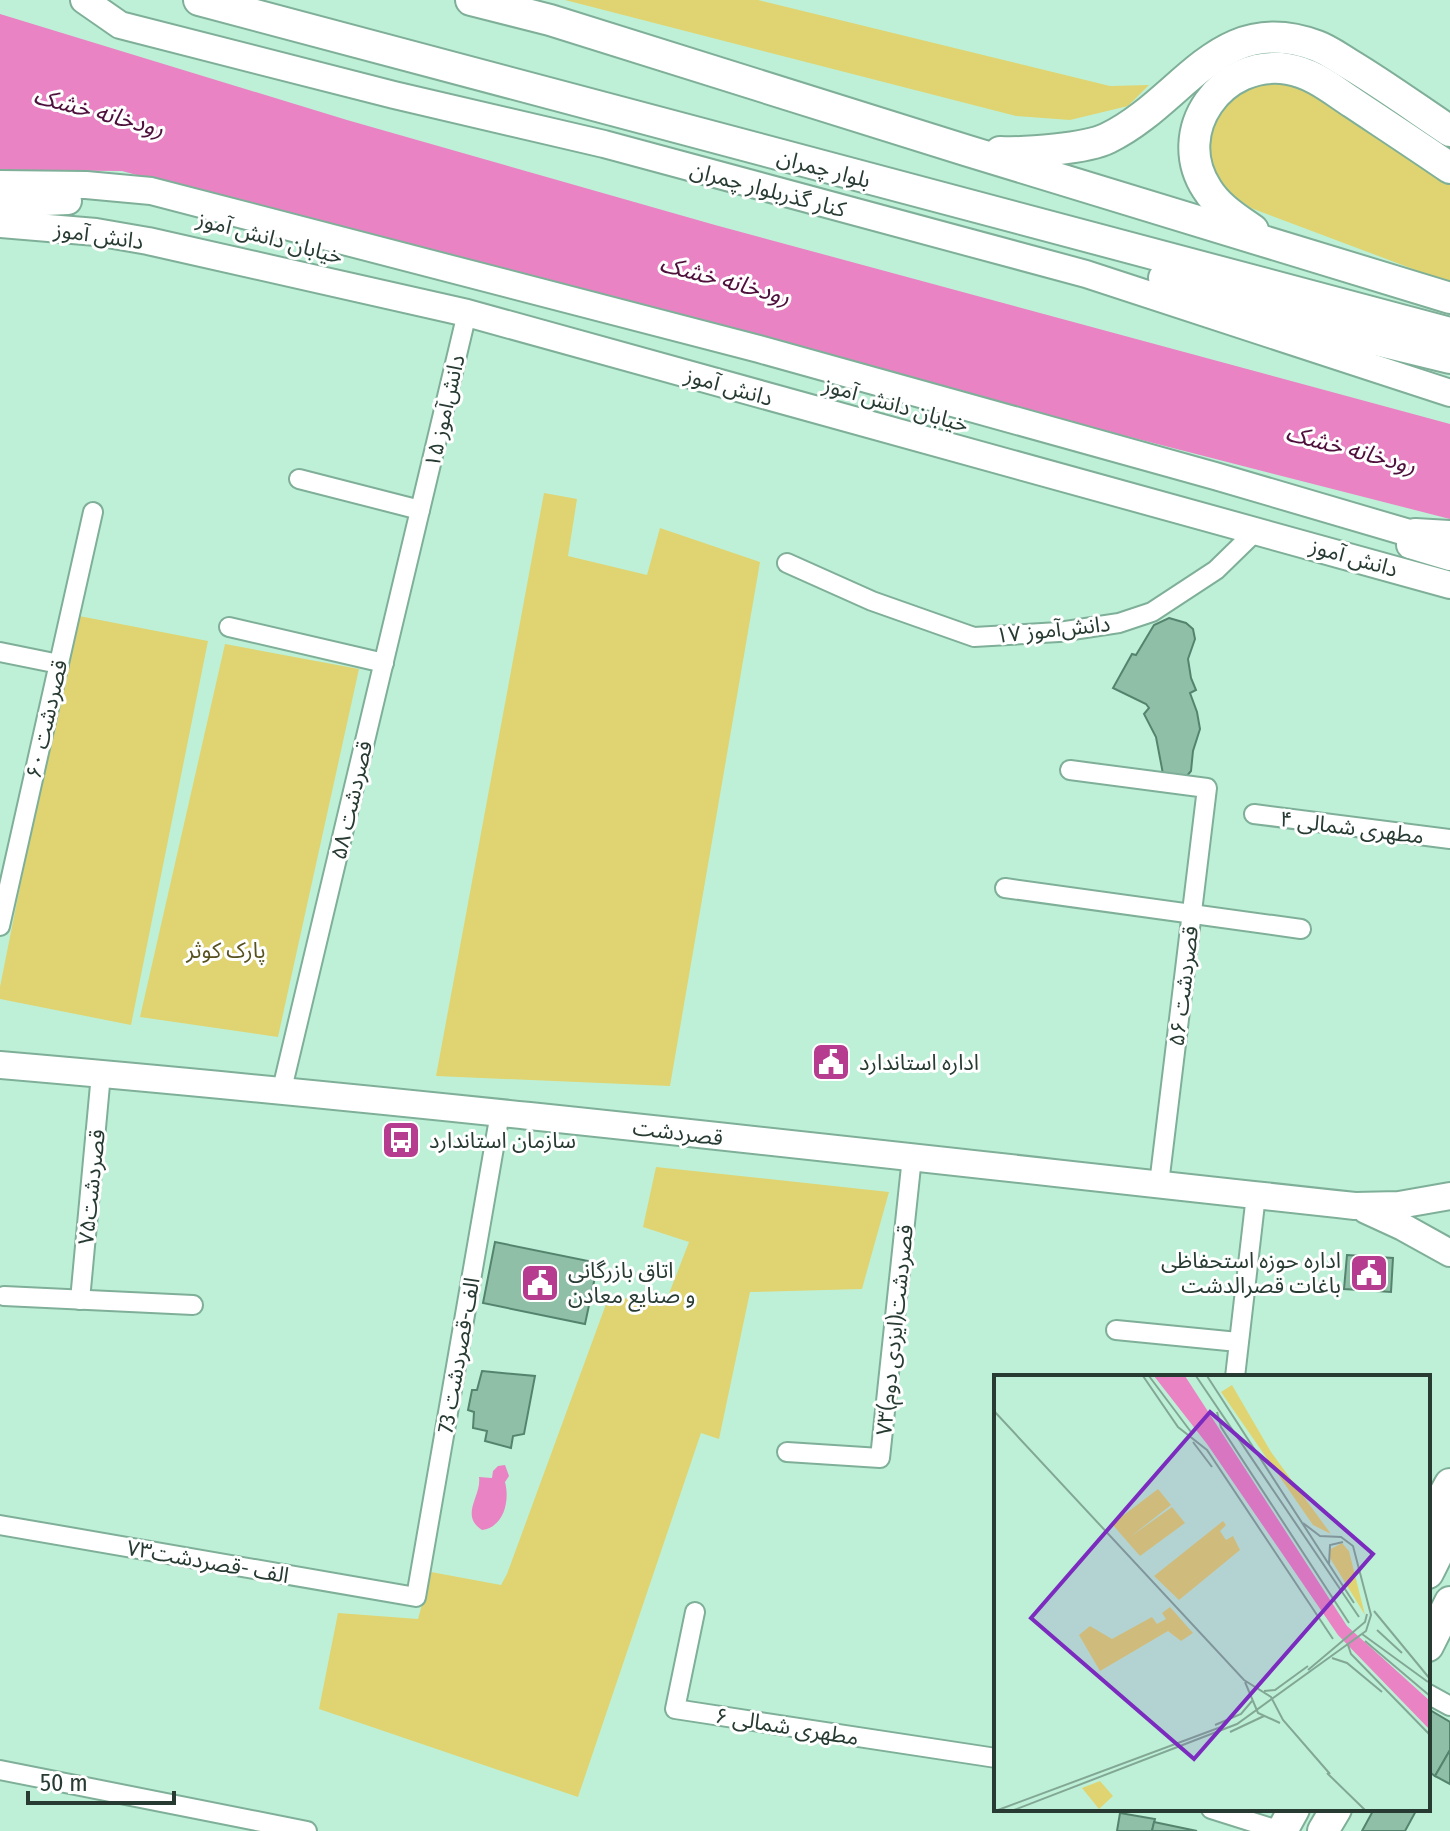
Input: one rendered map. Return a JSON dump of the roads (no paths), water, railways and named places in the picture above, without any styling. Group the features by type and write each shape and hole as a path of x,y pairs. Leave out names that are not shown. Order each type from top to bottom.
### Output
{"main road":[{"name":"کنار گذربلوار چمران","path":"84,0 120,25 394,95 604,144 1086,274 1450,393"},
{"name":"بلوار چمران","path":"199,0 242,6 953,202 1450,333"},
{"path":"471,0 550,20 1450,298"},
{"path":"965,150 1045,151 1105,139 1151,111 1215,54 1249,39 1286,39 1318,46 1450,131"},
{"path":"1270,243 1225,210 1206,188 1193,143 1203,111 1221,87 1238,77 1273,67 1307,74 1450,168"},
{"name":"دانش آموز","path":"0,184 109,194"},
{"name":"خیابان دانش آموز","path":"109,194 151,191 759,349 1450,545"},
{"name":"دانش آموز","path":"0,204 109,194"},
{"name":"خیابان دانش آموز","path":"109,194 780,371 1450,557"},
{"path":"953,202 1009,233 1380,341 1450,358"},
{"name":"دانش آموز","path":"0,224 148,241 467,313 1450,585"},
{"path":"1415,534 1450,536"},
{"name":"قصردشت","path":"0,1065 282,1089 1355,1206"},
{"path":"1355,1206 1399,1205 1450,1196"},
{"path":"1355,1206 1403,1227 1450,1253"},
{"path":"1430,1520 1450,1484"},
{"path":"1430,1569 1450,1529"},
{"path":"1438,1631 1450,1602"},
{"path":"1281,1831 1293,1811"}],"street":[{"name":"دانش‌آموز ۱۵","path":"420,510 467,313"},
{"path":"299,479 420,510"},
{"name":"قصردشت ۵۸","path":"282,1089 420,510"},
{"name":"۶۰ قصردشت","path":"0,926 93,512"},
{"name":"دانش‌آموز ۱۷","path":"787,563 872,601 974,637 1059,632 1119,623 1152,612 1216,570 1255,532"},
{"path":"229,627 384,663"},
{"path":"0,652 59,664"},
{"name":"۵۶ قصردشت","path":"1070,770 1207,788 1159,1184"},
{"name":"۴ مطهری شمالی","path":"1254,814 1450,839"},
{"path":"1005,888 1301,929"},
{"name":"قصردشت۷۵","path":"80,1300 101,1074"},
{"name":"73 الف-قصردشت","path":"416,1597 500,1113"},
{"name":"۷۳قصردشت(ایزدی دوم)","path":"787,1452 880,1458 912,1157"},
{"path":"1235,1375 1256,1195"},
{"path":"4,1296 193,1305"},
{"path":"1116,1330 1238,1342"},
{"name":"الف -قصردشت۷۳","path":"0,1525 416,1597"},
{"name":"۶ مطهری شمالی","path":"695,1612 675,1709 994,1758"},
{"path":"1430,1695 1450,1706"},
{"path":"0,1770 302,1831"},
{"path":"1218,1811 1281,1831"}],"water":[{"name":"رودخانه خشک","path":"0,14 347,120 715,225 1450,424 1450,519 607,303 122,171 0,170"},
{"path":"505,1465 509,1476 505,1482 507,1497 504,1512 496,1524 482,1530 472,1518 479,1477 492,1478 498,1466"}],"place":[{"name":"اداره استاندارد","path":"831,1062"},
{"name":"سازمان استاندارد","path":"401,1140"},
{"name":"اداره حوزه استحفاظی باغات قصرالدشت","path":"1369,1273"},
{"name":"اتاق بازرگانی و صنایع معادن","path":"540,1283"}],"park label":[{"name":"پارک کوثر","path":"226,950"}]}
